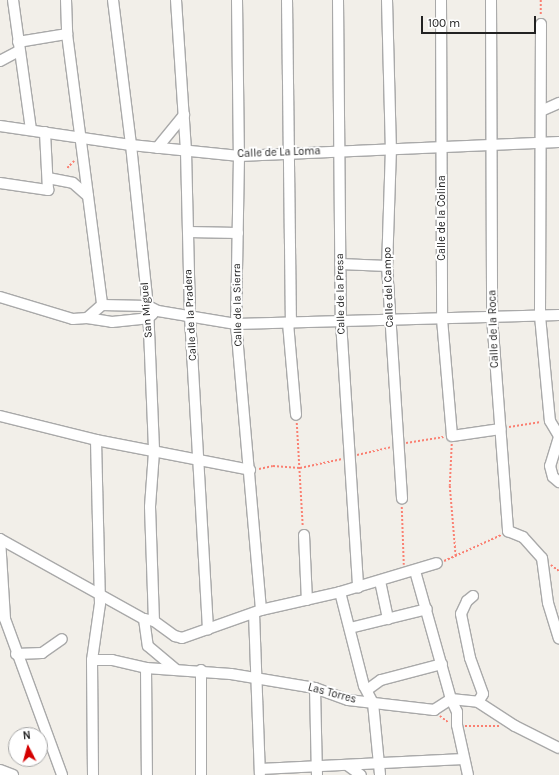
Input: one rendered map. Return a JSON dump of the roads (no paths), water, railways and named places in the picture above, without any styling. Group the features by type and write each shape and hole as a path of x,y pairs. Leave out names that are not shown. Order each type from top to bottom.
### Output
{"street":[{"path":"13,0 31,130"},
{"path":"66,0 67,34 82,138 102,305"},
{"name":"San Miguel","path":"112,0 131,145 148,306 154,452 150,507 148,646 175,669"},
{"name":"Calle de la Pradera","path":"176,0 186,151 190,317 200,462 208,629"},
{"name":"Calle de la Sierra","path":"237,0 239,156 236,324 250,470 257,611 260,772"},
{"path":"287,0 290,323 296,415"},
{"name":"Calle de la Presa","path":"338,0 341,322 358,587"},
{"name":"Calle del Campo","path":"387,0 391,148 387,266 402,499"},
{"name":"Calle de la Colina","path":"441,0 442,319 452,436 500,429"},
{"name":"Calle de la Roca","path":"491,0 493,144 492,317 508,531 523,537 542,558 548,603 559,638"},
{"path":"541,24 540,316 555,420 559,437 550,466 552,477 559,482"},
{"path":"0,61 19,47 67,34"},
{"path":"541,111 559,103"},
{"path":"157,148 184,115"},
{"name":"Calle de La Loma","path":"0,126 131,145 239,156 391,148 559,142"},
{"path":"0,183 48,190 45,132"},
{"path":"48,178 73,184 88,196"},
{"path":"188,232 238,233"},
{"path":"340,264 387,266"},
{"path":"0,296 73,319 87,318 112,322 148,318 158,311"},
{"path":"87,318 102,305 148,306 158,311 236,324 559,315"},
{"path":"0,416 96,440 200,462 250,470"},
{"path":"93,775 92,660 100,594 96,440"},
{"path":"304,535 307,600"},
{"path":"0,539 149,620 175,636 182,638 257,611 340,592 415,571 437,563"},
{"path":"0,539 5,619 16,654 62,775"},
{"path":"415,571 427,609 451,699 457,712 457,725 468,775"},
{"path":"380,581 388,619"},
{"path":"340,592 366,688 373,703 380,775"},
{"path":"473,596 467,601 461,614 470,658 483,694 478,702"},
{"path":"350,628 427,609"},
{"path":"16,654 42,653 62,639"},
{"name":"Las Torres","path":"92,660 112,660 146,668 201,670 315,688 348,700 434,710 451,699"},
{"path":"348,700 357,696 366,688 381,680 442,664"},
{"path":"146,668 147,775"},
{"path":"201,670 201,775"},
{"path":"315,688 317,771"},
{"path":"451,699 478,702 515,726 559,748"},
{"path":"260,772 317,771 347,765 464,759"},
{"path":"347,765 361,775"},
{"path":"0,770 13,775"}]}
